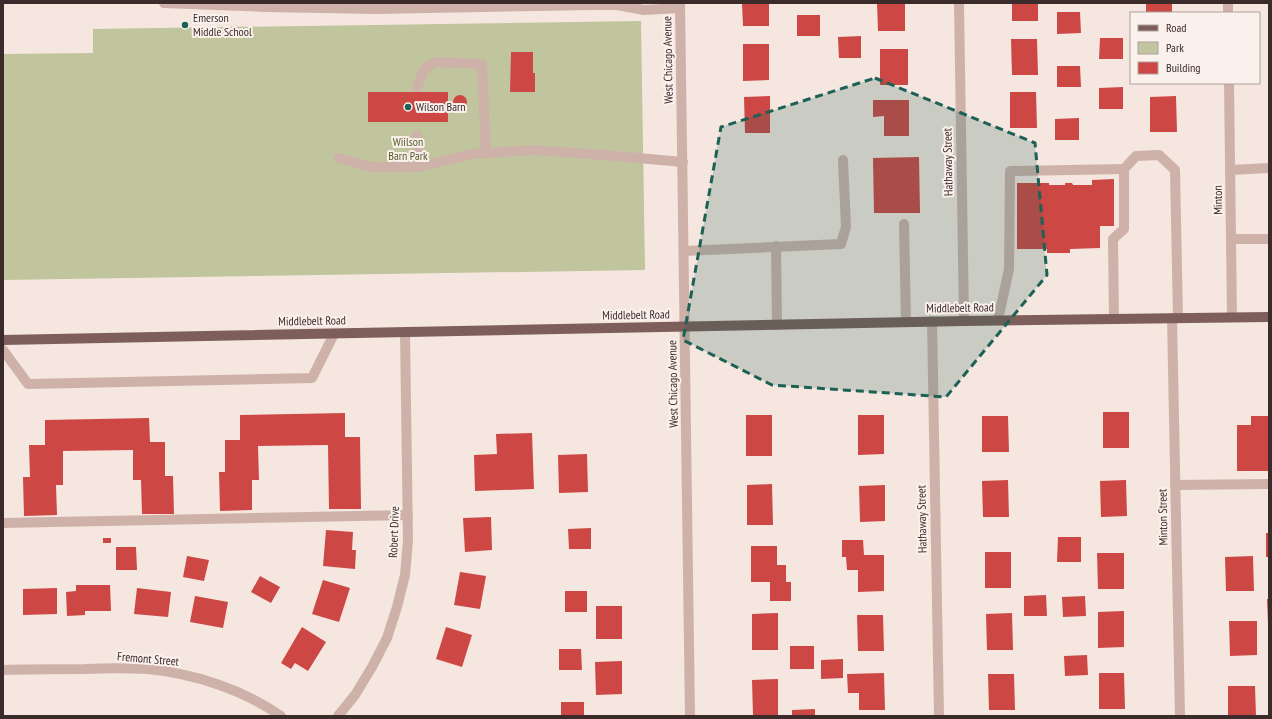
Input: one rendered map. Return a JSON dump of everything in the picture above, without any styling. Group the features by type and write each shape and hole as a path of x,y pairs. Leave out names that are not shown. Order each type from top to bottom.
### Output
{"main road":[{"name":"Middlebelt Road","path":"3,340 932,321 1269,317"}],"street":[{"path":"164,3 376,9 617,4 644,10 680,6"},
{"name":"Hathaway Street","path":"959,3 964,321"},
{"name":"West Chicago Avenue","path":"680,6 690,716"},
{"path":"417,87 425,68 436,62 482,64 486,153"},
{"name":"Minton","path":"1229,84 1232,317"},
{"path":"417,135 418,167"},
{"path":"339,158 371,167 418,167 472,154 536,150 683,162"},
{"name":"Minton Street","path":"1124,170 1136,156 1159,155 1175,170 1175,485 1180,716"},
{"path":"684,251 841,244 846,228 843,160"},
{"path":"1230,170 1269,168"},
{"path":"998,320 1009,268 1010,171 1124,170 1124,229 1113,239 1114,319"},
{"path":"904,224 906,322"},
{"path":"1231,239 1269,239"},
{"path":"776,246 777,325"},
{"name":"Hathaway Street","path":"932,321 940,716"},
{"name":"Robert Drive","path":"338,716 355,695 387,638 405,575 408,540 408,515 405,332"},
{"path":"3,350 28,384 312,378 334,334"},
{"path":"1175,485 1269,484"},
{"path":"3,524 408,515"},
{"name":"Fremont Street","path":"3,670 115,668 148,669 188,676 235,691 281,716"}],"highlighted area":[{"path":"875,78 1035,143 1047,275 946,397 772,385 683,340 721,127"}],"green space":[{"name":"Wiilson Barn Park","path":"641,21 645,270 3,280 3,54 93,53 93,29"}],"building":[{"path":"742,3 769,3 769,26 743,26"},
{"path":"877,3 905,3 905,31 878,31"},
{"path":"1012,3 1038,3 1038,21 1012,21"},
{"path":"1146,3 1172,3 1172,12 1146,12"},
{"path":"1057,12 1080,12 1081,33 1057,34"},
{"path":"797,15 820,15 820,36 797,36"},
{"path":"861,36 861,58 839,58 838,37"},
{"path":"1100,38 1123,38 1123,59 1099,59"},
{"path":"1011,39 1037,39 1038,75 1012,75"},
{"path":"743,44 769,44 769,80 743,81"},
{"path":"880,49 908,49 908,85 880,85"},
{"path":"511,52 533,52 535,92 510,92"},
{"path":"1057,66 1080,66 1081,87 1057,87"},
{"path":"1123,87 1123,109 1099,109 1099,88"},
{"name":"Wilson Barn","path":"368,92 448,92 448,122 368,122"},
{"path":"1010,92 1036,92 1037,128 1010,128"},
{"path":"457,95 463,95 467,99 467,105 463,109 457,109 453,105 453,99"},
{"path":"770,96 770,133 745,133 744,97"},
{"path":"1176,96 1177,132 1150,132 1150,97"},
{"path":"873,100 909,100 909,136 884,136 884,116 873,117"},
{"path":"1079,118 1079,140 1055,140 1055,119"},
{"path":"919,157 920,213 874,213 873,158"},
{"path":"1114,179 1114,226 1100,226 1100,248 1070,249 1070,253 1047,253 1047,249 1017,249 1017,183 1049,183 1049,185 1065,185 1065,183 1072,183 1073,185 1092,185 1092,180"},
{"path":"1103,412 1129,412 1129,448 1103,448"},
{"path":"345,413 345,437 360,437 361,509 329,509 328,445 258,446 259,480 252,480 252,510 220,511 219,472 225,472 225,440 240,440 240,415"},
{"path":"746,415 772,415 772,456 746,456"},
{"path":"858,415 884,415 884,454 858,455"},
{"path":"982,416 1008,416 1009,452 982,452"},
{"path":"1251,416 1269,416 1269,471 1237,471 1237,425 1251,425"},
{"path":"149,418 150,442 165,442 165,476 173,476 174,514 142,514 141,480 133,480 133,450 63,451 63,485 56,485 57,515 24,516 23,477 30,477 29,445 45,445 45,420"},
{"path":"532,433 534,489 475,491 474,455 497,454 496,434"},
{"path":"587,454 588,492 559,493 558,455"},
{"path":"1008,480 1009,517 983,517 982,481"},
{"path":"1126,480 1127,516 1101,517 1100,481"},
{"path":"772,484 773,525 747,525 747,485"},
{"path":"885,485 885,521 860,522 859,486"},
{"path":"491,517 492,550 465,552 463,518"},
{"path":"591,528 591,549 569,549 568,529"},
{"path":"326,530 353,532 352,550 356,550 355,569 323,566"},
{"path":"1266,533 1269,533 1269,557 1266,557"},
{"path":"1058,537 1081,537 1081,562 1057,562"},
{"path":"103,538 111,538 111,543 103,543"},
{"path":"842,540 863,540 864,555 884,555 884,591 858,592 858,570 847,570 846,557 842,557"},
{"path":"751,546 777,546 777,565 786,565 786,582 791,582 791,601 770,601 770,582 751,582"},
{"path":"116,547 136,547 137,570 116,570"},
{"path":"985,552 1011,552 1011,588 985,588"},
{"path":"1097,553 1124,553 1124,589 1098,589"},
{"path":"187,556 209,560 204,581 183,577"},
{"path":"1253,556 1254,591 1226,591 1225,557"},
{"path":"460,572 486,576 480,609 454,605"},
{"path":"260,576 280,587 271,603 251,592"},
{"path":"323,580 350,588 339,622 312,614"},
{"path":"76,585 110,585 111,611 85,611 85,615 67,616 66,592 76,591"},
{"path":"57,588 57,614 23,615 23,589"},
{"path":"137,588 171,592 168,617 134,614"},
{"path":"565,591 587,591 587,612 565,612"},
{"path":"1046,595 1047,616 1024,616 1024,596"},
{"path":"195,596 228,602 223,628 190,622"},
{"path":"1085,596 1086,616 1063,617 1062,597"},
{"path":"1267,599 1269,599 1269,623 1268,623"},
{"path":"596,606 622,606 622,639 596,639"},
{"path":"1124,611 1124,647 1098,648 1098,612"},
{"path":"778,613 778,650 752,650 752,614"},
{"path":"1012,613 1013,650 987,650 986,614"},
{"path":"857,615 883,615 884,651 858,651"},
{"path":"1229,621 1257,621 1257,655 1230,656"},
{"path":"302,627 326,642 308,671 295,663 291,669 281,663"},
{"path":"446,627 472,635 462,667 436,659"},
{"path":"790,646 814,646 814,669 790,669"},
{"path":"559,649 581,649 582,670 559,670"},
{"path":"1087,655 1088,675 1065,676 1064,656"},
{"path":"843,659 843,678 821,679 821,660"},
{"path":"622,661 622,694 596,695 595,662"},
{"path":"884,673 885,710 859,710 859,693 848,693 847,674"},
{"path":"1099,673 1124,673 1125,709 1099,709"},
{"path":"988,674 1014,674 1015,710 989,710"},
{"path":"778,679 778,715 753,716 752,680"},
{"path":"1228,686 1255,686 1256,716 1228,716"},
{"path":"561,702 584,702 584,716 561,716"},
{"path":"815,709 815,716 792,716 792,710"}],"place":[{"name":"Emerson Middle School","path":"185,25"},
{"name":"Wilson Barn","path":"408,107"}]}
